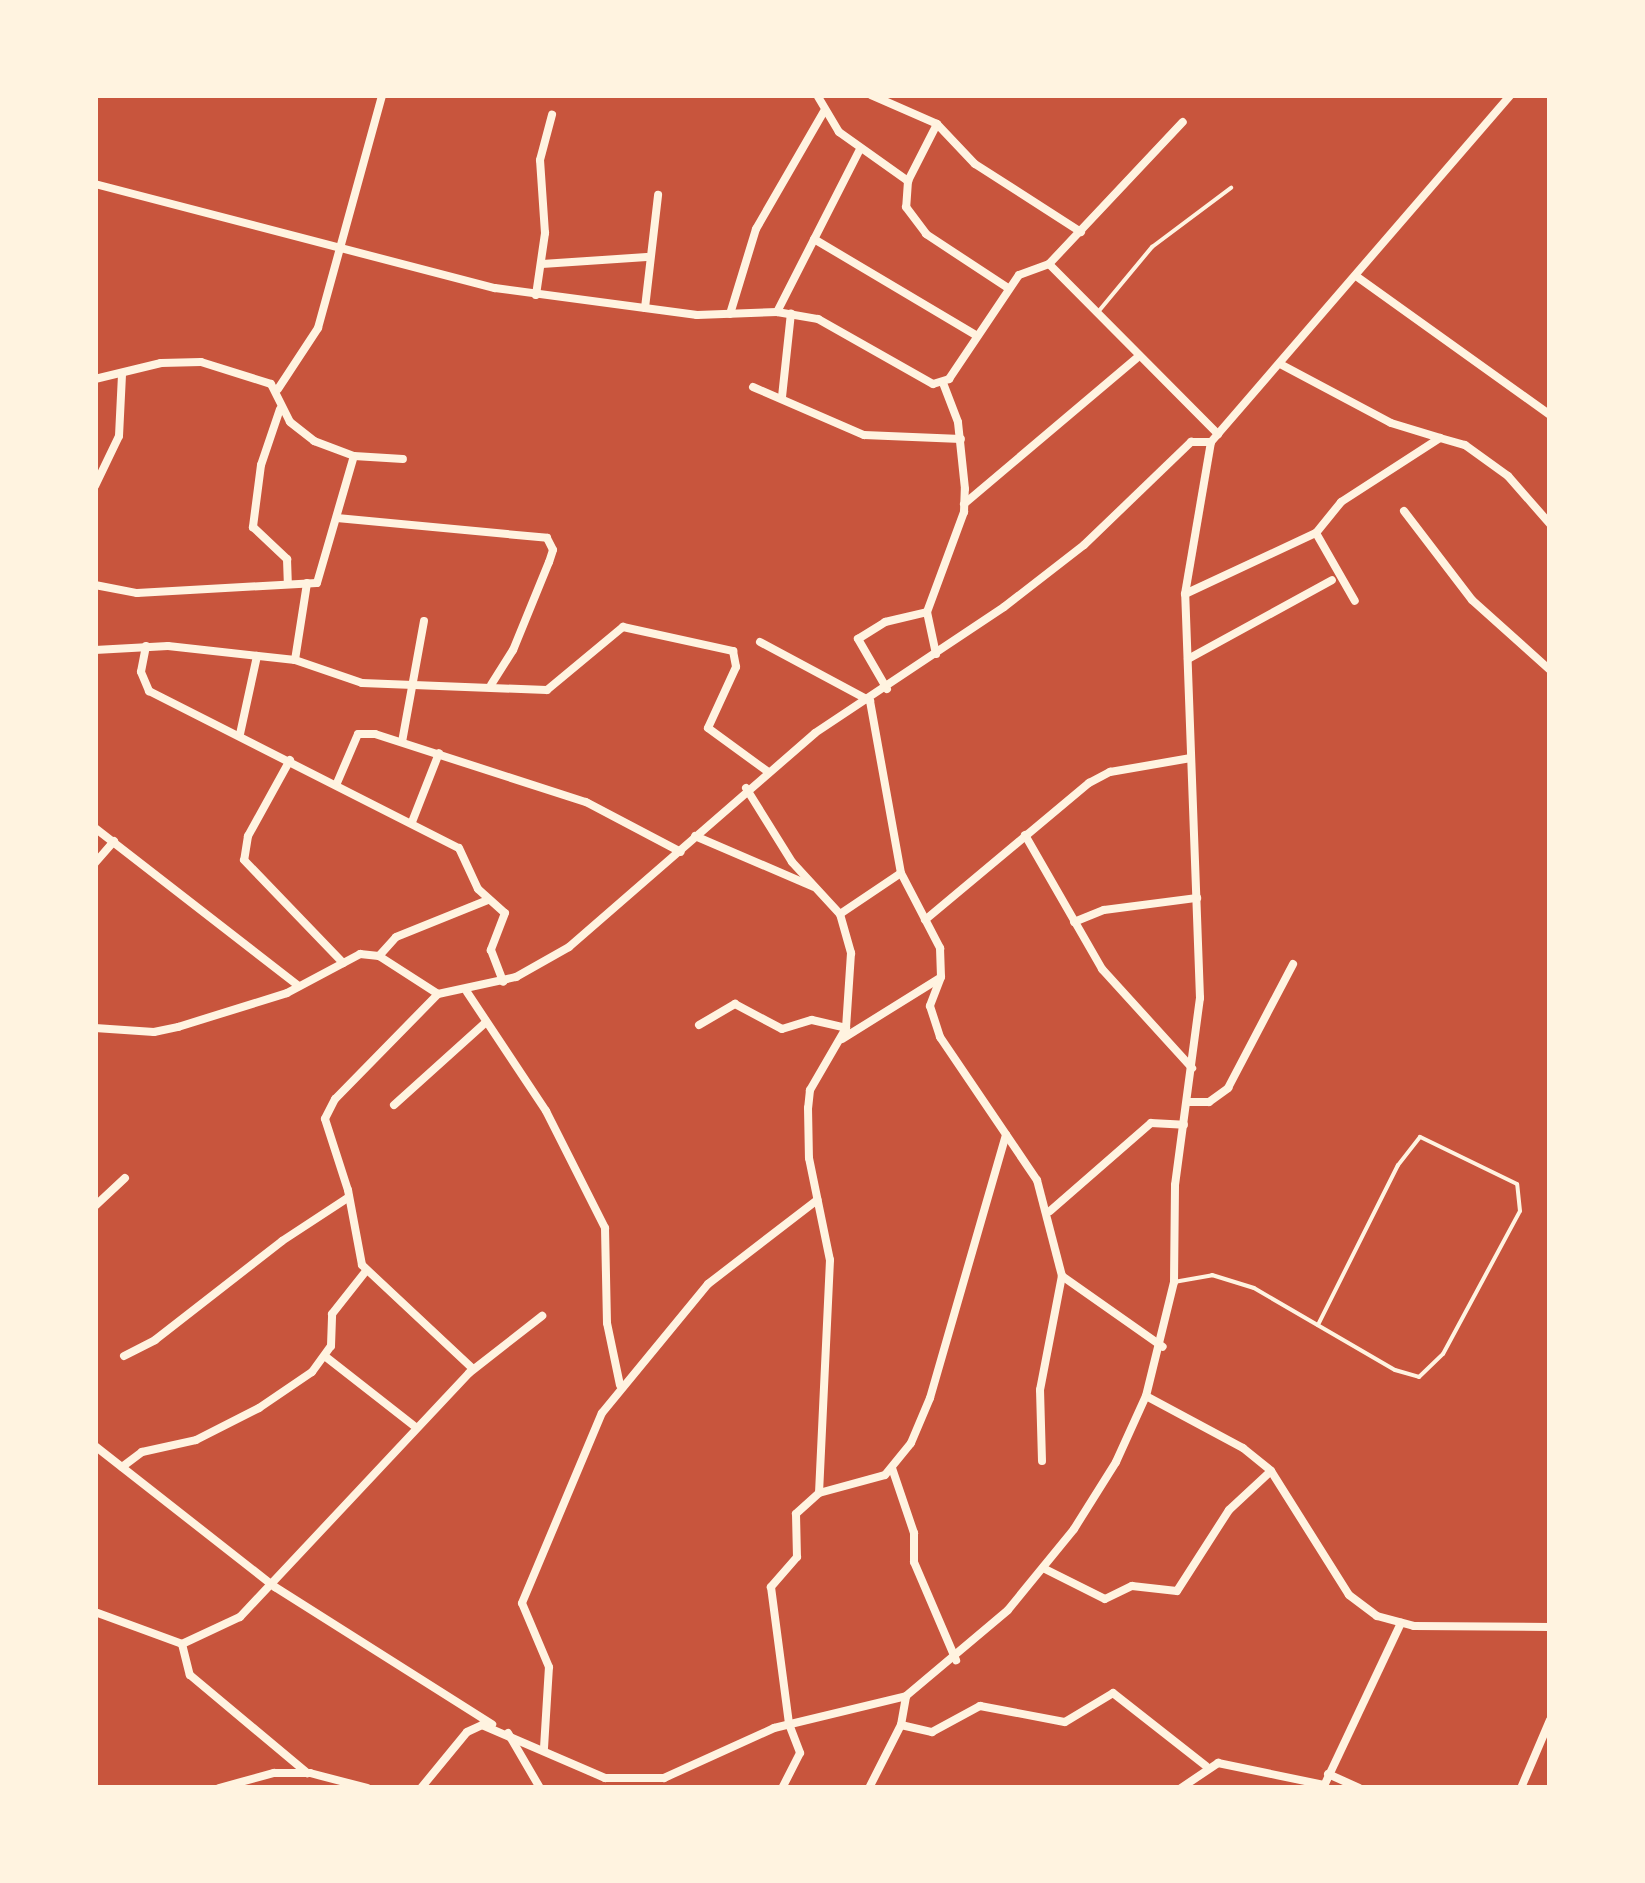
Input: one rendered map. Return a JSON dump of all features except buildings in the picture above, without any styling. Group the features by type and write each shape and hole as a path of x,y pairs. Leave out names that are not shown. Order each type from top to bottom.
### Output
{"street":[{"path":"288,584 287,560 253,526 261,465 280,408 278,390 318,328 344,250 382,95"},
{"path":"817,95 824,110 860,150 908,181"},
{"path":"871,95 937,124 974,164 1081,232"},
{"path":"95,1446 275,1587 496,1727 604,1778 677,1776 789,1724 906,1696 956,1660 1043,1568 1116,1462 1146,1396 1162,1347 1174,1282 1175,1184 1200,998 1185,594 1211,442 1511,95"},
{"path":"730,314 745,251 824,110"},
{"path":"536,295 542,264 540,160 552,115"},
{"path":"944,383 1008,288 1033,267 1050,264 1184,122"},
{"path":"937,124 908,181 906,207 915,224 1008,288"},
{"path":"777,312 860,150"},
{"path":"95,184 344,250 536,295 645,308 730,314 791,313 844,330 924,380 944,383"},
{"path":"645,308 647,257 658,195"},
{"path":"814,239 976,335"},
{"path":"542,264 647,257"},
{"path":"1050,264 1137,358 1218,434"},
{"path":"1356,276 1550,415"},
{"path":"782,397 791,313"},
{"path":"964,504 1137,358"},
{"path":"95,380 185,360 260,378 278,390"},
{"path":"1282,364 1391,424 1465,445 1508,476 1550,522"},
{"path":"95,486 119,436 122,374"},
{"path":"936,654 927,612 964,504 961,439 944,383"},
{"path":"753,387 864,436 961,439"},
{"path":"280,408 314,441 354,456 403,460"},
{"path":"1185,594 1316,533 1341,502 1440,438"},
{"path":"380,956 438,994 467,992 502,982 568,947 681,852 746,788 1084,544 1190,442 1211,442"},
{"path":"95,585 137,593 323,580 354,456"},
{"path":"1404,511 1472,600 1550,670"},
{"path":"337,518 547,538 553,550 513,650 491,685"},
{"path":"1316,533 1354,601"},
{"path":"1188,659 1332,580"},
{"path":"295,660 307,583"},
{"path":"887,689 858,639 896,618 927,612"},
{"path":"402,742 416,682 424,621"},
{"path":"95,650 146,646 295,660 362,682 554,688 610,632 623,627 722,647 738,658 708,728 767,772"},
{"path":"760,642 870,701"},
{"path":"146,646 141,672 149,691 459,848 488,900 506,913 491,950 502,982"},
{"path":"240,734 257,656"},
{"path":"870,701 902,873 940,948 941,977 930,1006 940,1037 1006,1135 1050,1210 1062,1276 1040,1390 1042,1461"},
{"path":"337,784 358,734 402,742 586,802 681,852"},
{"path":"412,822 439,753"},
{"path":"925,920 1024,835 1110,772 1190,758"},
{"path":"290,760 248,836 244,860 342,963"},
{"path":"746,788 792,862 840,914 850,953 846,1028 810,1090 809,1158 830,1260 819,1493"},
{"path":"95,828 299,986"},
{"path":"1024,835 1102,969 1192,1068"},
{"path":"696,836 818,889"},
{"path":"95,863 114,841"},
{"path":"840,914 902,873"},
{"path":"1074,922 1104,910 1197,898"},
{"path":"95,1028 154,1032 299,986 342,963 380,956 396,937 488,900"},
{"path":"1188,1102 1210,1102 1228,1088 1293,964"},
{"path":"842,1039 941,977"},
{"path":"467,992 484,1024 546,1111 605,1228 607,1323 620,1384"},
{"path":"438,994 328,1110 328,1138 349,1197 356,1249 366,1271 473,1369"},
{"path":"699,1025 736,1004 782,1029 812,1020 846,1028"},
{"path":"394,1105 484,1024"},
{"path":"1050,1210 1151,1123 1184,1125"},
{"path":"782,1788 798,1766 771,1587 797,1557 796,1514 819,1493 872,1481 892,1468 930,1398 1006,1135"},
{"path":"95,1206 124,1178"},
{"path":"124,1356 155,1340 282,1241 349,1197"},
{"path":"544,1748 550,1667 522,1603 620,1384 708,1284 818,1200"},
{"path":"122,1467 142,1452 196,1440 259,1408 326,1357 332,1314 366,1271"},
{"path":"1062,1276 1162,1347"},
{"path":"95,1612 182,1644 240,1618 275,1587 473,1369 542,1316"},
{"path":"326,1357 417,1428"},
{"path":"1146,1396 1244,1448 1271,1471 1349,1596 1377,1616 1401,1623 1550,1626"},
{"path":"892,1468 914,1534 914,1562 956,1660"},
{"path":"1043,1568 1105,1598 1132,1586 1177,1591 1228,1510 1271,1471"},
{"path":"1181,1788 1206,1766 1233,1763 1323,1786 1401,1623"},
{"path":"182,1644 190,1675 306,1773"},
{"path":"902,1724 932,1732 980,1706 1065,1722 1114,1693 1206,1766"},
{"path":"869,1788 902,1724 906,1696"},
{"path":"1521,1788 1550,1720"},
{"path":"420,1788 474,1727 496,1727"},
{"path":"508,1733 540,1788"},
{"path":"219,1788 274,1773 306,1773 367,1788"},
{"path":"1328,1774 1360,1788"},
{"path":"604,1778 610,1788"}],"lane":[{"path":"1098,312 1152,246 1231,188"},
{"path":"1174,1282 1212,1275 1230,1279 1419,1376 1443,1354 1520,1211 1517,1184 1420,1137 1398,1165 1318,1324"}]}
